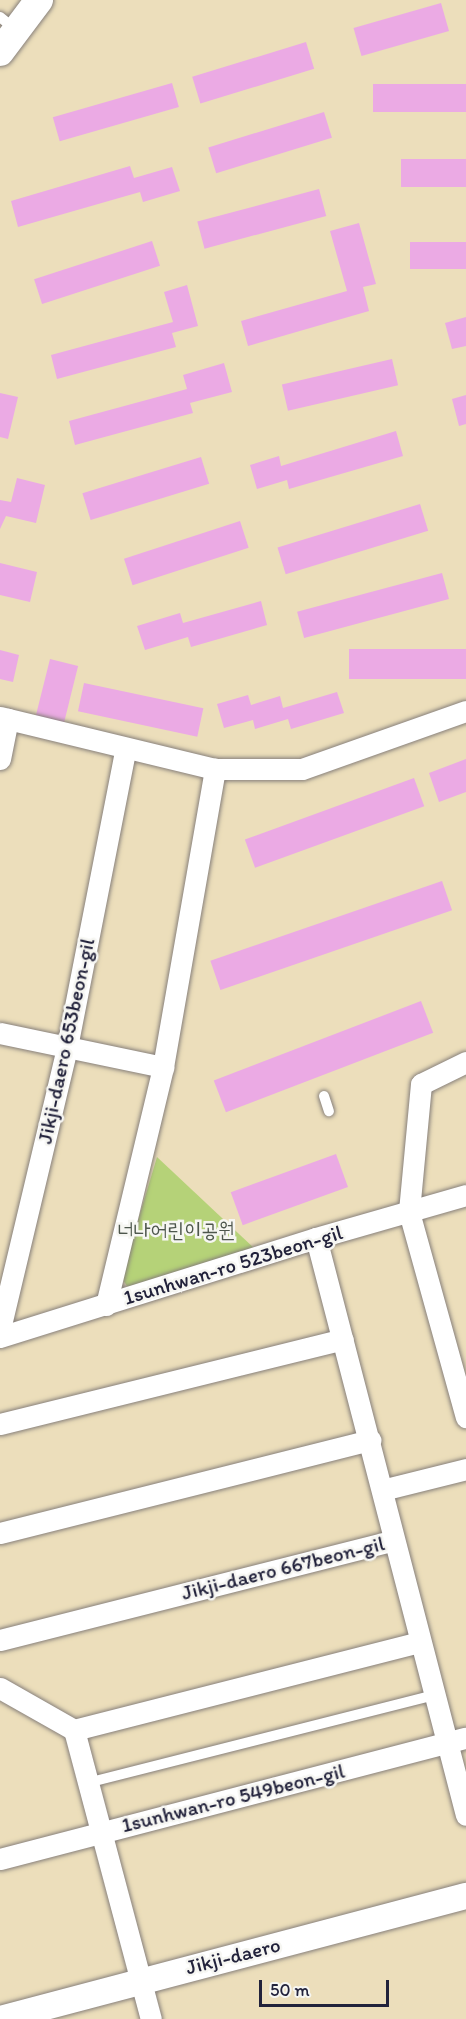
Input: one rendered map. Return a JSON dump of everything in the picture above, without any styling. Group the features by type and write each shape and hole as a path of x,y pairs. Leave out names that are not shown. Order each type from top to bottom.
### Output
{"main road":[{"path":"5,33 39,0"}],"street":[{"path":"0,759 4,718 125,750 215,769 302,769 466,711"},
{"name":"Jikji-daero 653beon-gil","path":"0,1329 67,1047 125,750"},
{"path":"106,1305 163,1067 215,769"},
{"path":"0,1033 163,1067"},
{"path":"466,1062 421,1084 409,1212 466,1417"},
{"name":"1sunhwan-ro 523beon-gil","path":"0,1337 316,1238 466,1195"},
{"name":"Jikji-daero 667beon-gil","path":"316,1238 434,1695 457,1741 466,1815"},
{"path":"0,1424 343,1339"},
{"path":"0,1533 370,1440"},
{"path":"382,1490 466,1469"},
{"name":"Jikji-daero 667beon-gil","path":"0,1640 394,1540"},
{"path":"0,1688 75,1730 420,1642"},
{"path":"75,1730 99,1832 151,2019"},
{"name":"1sunhwan-ro 549beon-gil","path":"0,1859 457,1741"},
{"name":"Jikji-daero","path":"0,2019 140,1980 466,1896"}],"lane":[{"path":"324,1096 329,1111"},
{"path":"87,1783 434,1695"}],"green space":[{"name":"너나어린이공원","path":"157,1157 255,1249 129,1289 121,1277"}],"building":[{"path":"441,3 449,31 362,56 354,28"},
{"path":"306,42 314,69 200,104 192,77"},
{"path":"172,83 179,107 60,141 53,117"},
{"path":"373,84 466,84 466,112 373,112"},
{"path":"324,112 332,138 216,173 208,147"},
{"path":"401,159 466,159 466,187 401,187"},
{"path":"130,166 134,178 172,167 180,191 143,202 140,192 18,227 11,201"},
{"path":"319,189 326,216 205,249 197,222"},
{"path":"359,223 376,284 363,287 369,311 248,346 241,321 347,291 330,231"},
{"path":"152,241 160,266 42,304 34,279"},
{"path":"410,242 466,242 466,269 410,269"},
{"path":"187,285 198,326 172,333 176,347 57,379 51,355 173,322 164,292"},
{"path":"466,317 466,346 452,349 445,323"},
{"path":"392,359 398,385 288,411 282,384"},
{"path":"224,363 232,392 190,403 193,413 75,445 69,421 187,389 183,375"},
{"path":"0,393 18,397 8,439 0,437"},
{"path":"466,395 466,424 459,426 452,399"},
{"path":"396,431 403,456 289,489 287,480 257,489 250,465 279,456 281,466"},
{"path":"201,457 209,484 91,520 82,493"},
{"path":"17,478 45,485 36,523 6,516 0,529 0,500 11,502"},
{"path":"420,504 428,531 286,574 278,548"},
{"path":"240,521 249,548 133,585 124,559"},
{"path":"0,563 37,572 30,602 0,595"},
{"path":"442,573 449,599 304,638 297,612"},
{"path":"261,601 267,625 191,647 188,637 145,650 137,626 180,613 183,623"},
{"path":"349,649 466,649 466,679 349,679"},
{"path":"0,650 19,655 13,682 0,679"},
{"path":"50,659 78,666 64,723 36,716"},
{"path":"84,683 203,708 197,737 78,711"},
{"path":"337,692 344,713 291,729 288,719 255,729 253,720 224,728 217,704 248,695 251,705 280,696 283,708"},
{"path":"466,759 466,792 439,802 429,773"},
{"path":"414,778 424,806 255,868 245,840"},
{"path":"442,881 452,910 220,990 210,961"},
{"path":"421,1001 433,1033 226,1112 214,1081"},
{"path":"336,1154 348,1187 243,1225 231,1192"}]}
